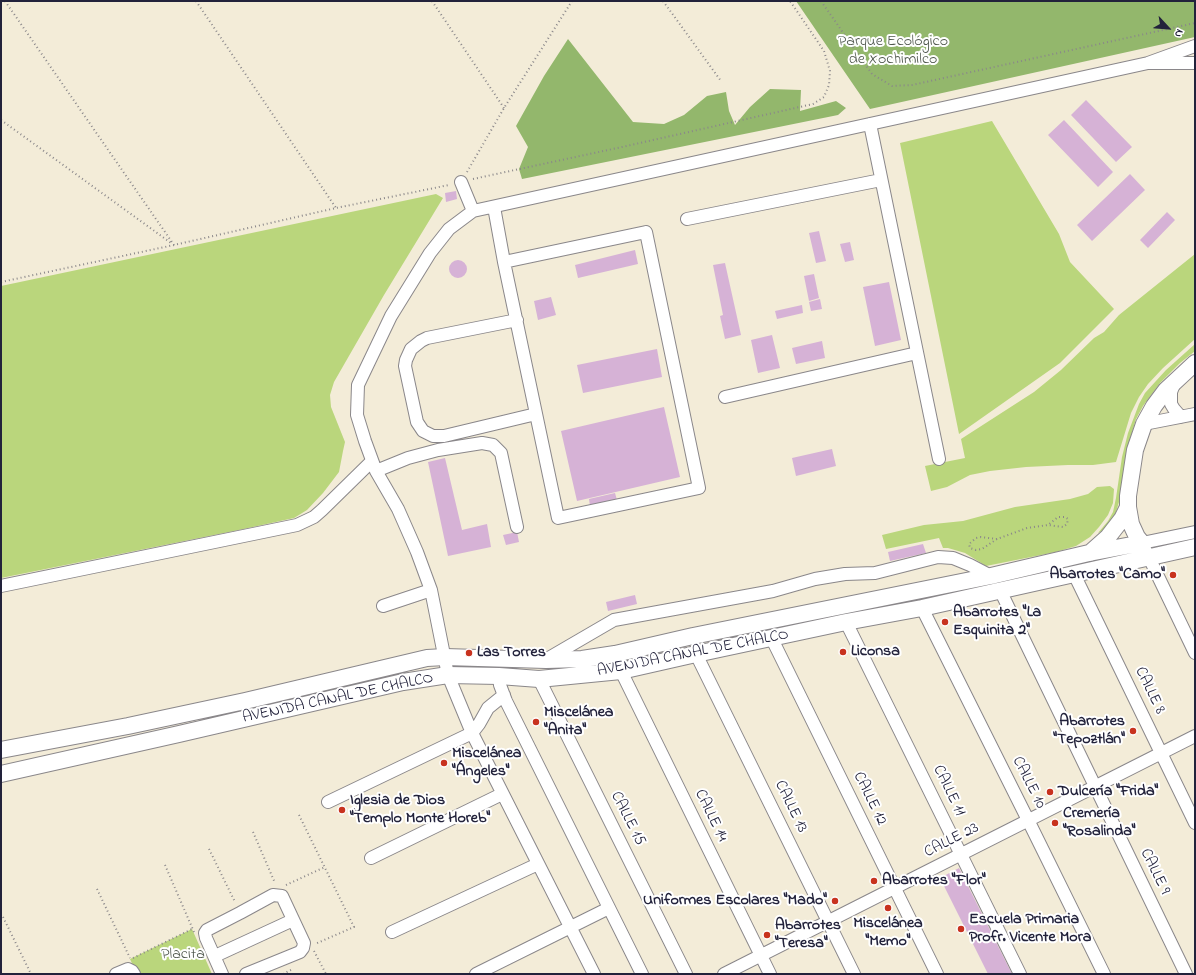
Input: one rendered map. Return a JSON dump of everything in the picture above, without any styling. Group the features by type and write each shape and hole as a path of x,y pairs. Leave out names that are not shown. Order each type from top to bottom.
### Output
{"main road":[{"path":"1089,553 1108,537 1122,519 1128,502 1135,450 1144,424 1154,406 1166,390 1195,363"},
{"path":"1128,502 1132,524 1145,550"},
{"name":"AVENIDA CANAL DE CHALCO","path":"1,750 128,726 253,699 427,658 445,657 546,660 582,659 615,654 694,636 991,576 1089,553 1195,547"},
{"name":"AVENIDA CANAL DE CHALCO","path":"1,774 403,682 448,675 499,676 538,679 621,671 846,622 922,608 1074,574 1145,550"}],"street":[{"path":"594,974 472,733 448,675 431,590 408,530 374,466 357,415 358,385 391,316 430,253 449,229 473,211 1148,63 1195,46"},
{"path":"1148,63 1195,63"},
{"path":"870,124 939,459"},
{"path":"687,219 881,180"},
{"path":"461,182 473,211"},
{"path":"494,207 504,262 558,518 699,488 646,232 504,262"},
{"path":"516,320 427,338 411,349 405,366 406,373 417,422 423,431 433,436 444,436 536,414"},
{"path":"725,397 917,353"},
{"path":"1176,381 1170,398 1174,409 1181,417"},
{"path":"1144,424 1195,414"},
{"path":"1,586 297,525 318,514 374,466 438,450 482,443 493,445 501,453 517,527"},
{"name":"AVENIDA CANAL DE CHALCO","path":"1145,550 1195,532"},
{"path":"1145,550 1195,653"},
{"path":"546,660 614,620 773,590 815,579 845,574 875,573 938,557 953,558 991,576"},
{"name":"CALLE 8","path":"1074,574 1195,823"},
{"path":"384,606 431,590"},
{"name":"CALLE 9","path":"1000,590 1094,787 1186,974"},
{"name":"CALLE 10","path":"922,608 1104,974"},
{"name":"CALLE 11","path":"846,622 1020,974"},
{"name":"CALLE 12","path":"772,639 937,974"},
{"name":"CALLE 13","path":"696,654 854,974"},
{"name":"CALLE 14","path":"621,671 770,974"},
{"path":"499,676 500,685 504,695 642,974"},
{"name":"CALLE 15","path":"538,679 686,974"},
{"path":"328,802 472,733 480,724 488,708 504,695"},
{"name":"CALLE 23","path":"724,974 1195,736"},
{"path":"371,858 502,794"},
{"path":"392,932 538,864"},
{"path":"222,974 206,938 205,933 207,930 240,914 273,895 282,896 304,943 303,948 300,952 246,974"},
{"path":"476,974 609,908"},
{"path":"214,956 292,920"},
{"path":"116,974 128,969 134,974"}],"path":[{"path":"5,1 174,245"},
{"path":"196,1 336,208"},
{"path":"432,1 504,108"},
{"path":"461,182 504,108 572,1"},
{"path":"663,1 722,81"},
{"path":"1,282 336,208 622,148 813,104 824,97 829,84 830,70 824,51 790,1"},
{"path":"821,1 872,74 892,86 920,84 1195,23"},
{"path":"1,120 174,245"},
{"path":"997,539 981,537 976,538 968,544 970,548 976,550 982,549 997,539 1027,528 1048,525 1063,527 1067,524 1068,519 1065,517 1058,517 1048,525"},
{"path":"299,815 354,927 311,945 326,974"},
{"path":"253,832 278,889"},
{"path":"210,850 240,914"},
{"path":"165,865 195,935"},
{"path":"285,886 325,867"},
{"path":"97,889 130,959 192,929"},
{"path":"3,917 32,974"}],"green space":[{"name":"Parque Ecológico de Xochimilco","path":"796,1 1195,1 1195,37 870,109"},
{"path":"568,39 633,122 664,124 684,115 707,96 726,92 729,111 735,125 750,107 770,89 801,90 800,111 836,101 846,108 838,115 522,179 519,169 528,147 516,126 544,76"},
{"path":"992,121 1059,234 1070,262 1114,309 1060,363 959,434 900,143"},
{"path":"436,194 443,198 384,295 334,382 330,395 331,407 345,442 339,472 323,493 307,510 294,518 1,578 1,286"},
{"path":"1195,254 1195,339 1163,368 1148,384 1139,397 1131,413 1116,462 1093,465 1026,467 990,471 970,475 947,487 931,491 925,466 965,458 961,439 1034,392 1061,370 1094,338 1104,332 1119,315"},
{"path":"1195,344 1195,351 1180,363 1160,383 1143,406 1136,419 1128,446 1116,512 1112,521 1104,530 1098,533 1113,512 1122,457 1128,433 1139,404 1145,393 1166,370"},
{"path":"1110,486 1114,489 1113,503 1108,515 1099,527 1090,537 1076,546 1056,552 986,566 965,553 943,548 939,538 886,549 882,535 924,525 963,521 1015,507 1070,499 1088,494 1097,487"},
{"name":"Placita","path":"192,929 212,974 137,974 130,959"}],"building":[{"path":"1086,100 1132,147 1116,162 1071,115"},
{"path":"1064,120 1113,172 1098,187 1048,135"},
{"path":"1130,174 1145,190 1092,241 1077,225"},
{"path":"456,191 457,199 446,202 445,193"},
{"path":"1167,212 1175,220 1148,248 1140,240"},
{"path":"819,231 826,261 816,263 809,233"},
{"path":"850,242 854,260 845,262 840,244"},
{"path":"635,250 638,264 578,278 575,265"},
{"path":"458,260 464,263 467,269 464,275 458,278 452,275 449,269 452,263"},
{"path":"725,263 741,335 725,339 720,316 723,315 713,265"},
{"path":"814,274 819,298 809,301 804,276"},
{"path":"889,282 901,340 875,346 863,287"},
{"path":"551,297 556,315 538,320 534,301"},
{"path":"820,299 822,309 811,311 809,302"},
{"path":"802,305 803,313 777,319 775,311"},
{"path":"772,335 780,368 758,373 751,340"},
{"path":"822,341 825,358 796,364 792,348"},
{"path":"657,349 662,377 583,393 577,365"},
{"path":"664,407 680,477 577,501 561,431"},
{"path":"832,449 836,466 796,476 792,458"},
{"path":"445,458 462,530 487,524 491,547 448,556 428,462"},
{"path":"615,493 617,500 590,506 589,499"},
{"path":"517,532 519,542 506,545 503,535"},
{"path":"923,544 926,553 890,561 888,552"},
{"path":"635,595 637,604 608,611 606,602"},
{"path":"959,868 1012,974 988,974 940,878"}],"place":[{"name":"Abarrotes \"Camo\"","path":"1173,575"},
{"name":"Abarrotes \"La Esquinita 2\"","path":"945,622"},
{"name":"Liconsa","path":"843,652"},
{"name":"Las Torres","path":"469,653"},
{"name":"Miscelánea \"Anita\"","path":"536,722"},
{"name":"Abarrotes \"Tepoztlán\"","path":"1133,731"},
{"name":"Miscelánea \"Ángeles\"","path":"444,763"},
{"name":"Dulcería \"Frida\"","path":"1050,792"},
{"name":"Iglesia de Dios \"Templo Monte Horeb\"","path":"342,810"},
{"name":"Cremería \"Rosalinda\"","path":"1055,823"},
{"name":"Abarrotes \"Flor\"","path":"874,881"},
{"name":"Uniformes Escolares \"Mado\"","path":"835,901"},
{"name":"Miscelánea \"Memo\"","path":"888,908"},
{"name":"Escuela Primaria Profr. Vicente Mora","path":"961,929"},
{"name":"Abarrotes \"Teresa\"","path":"767,935"}]}
